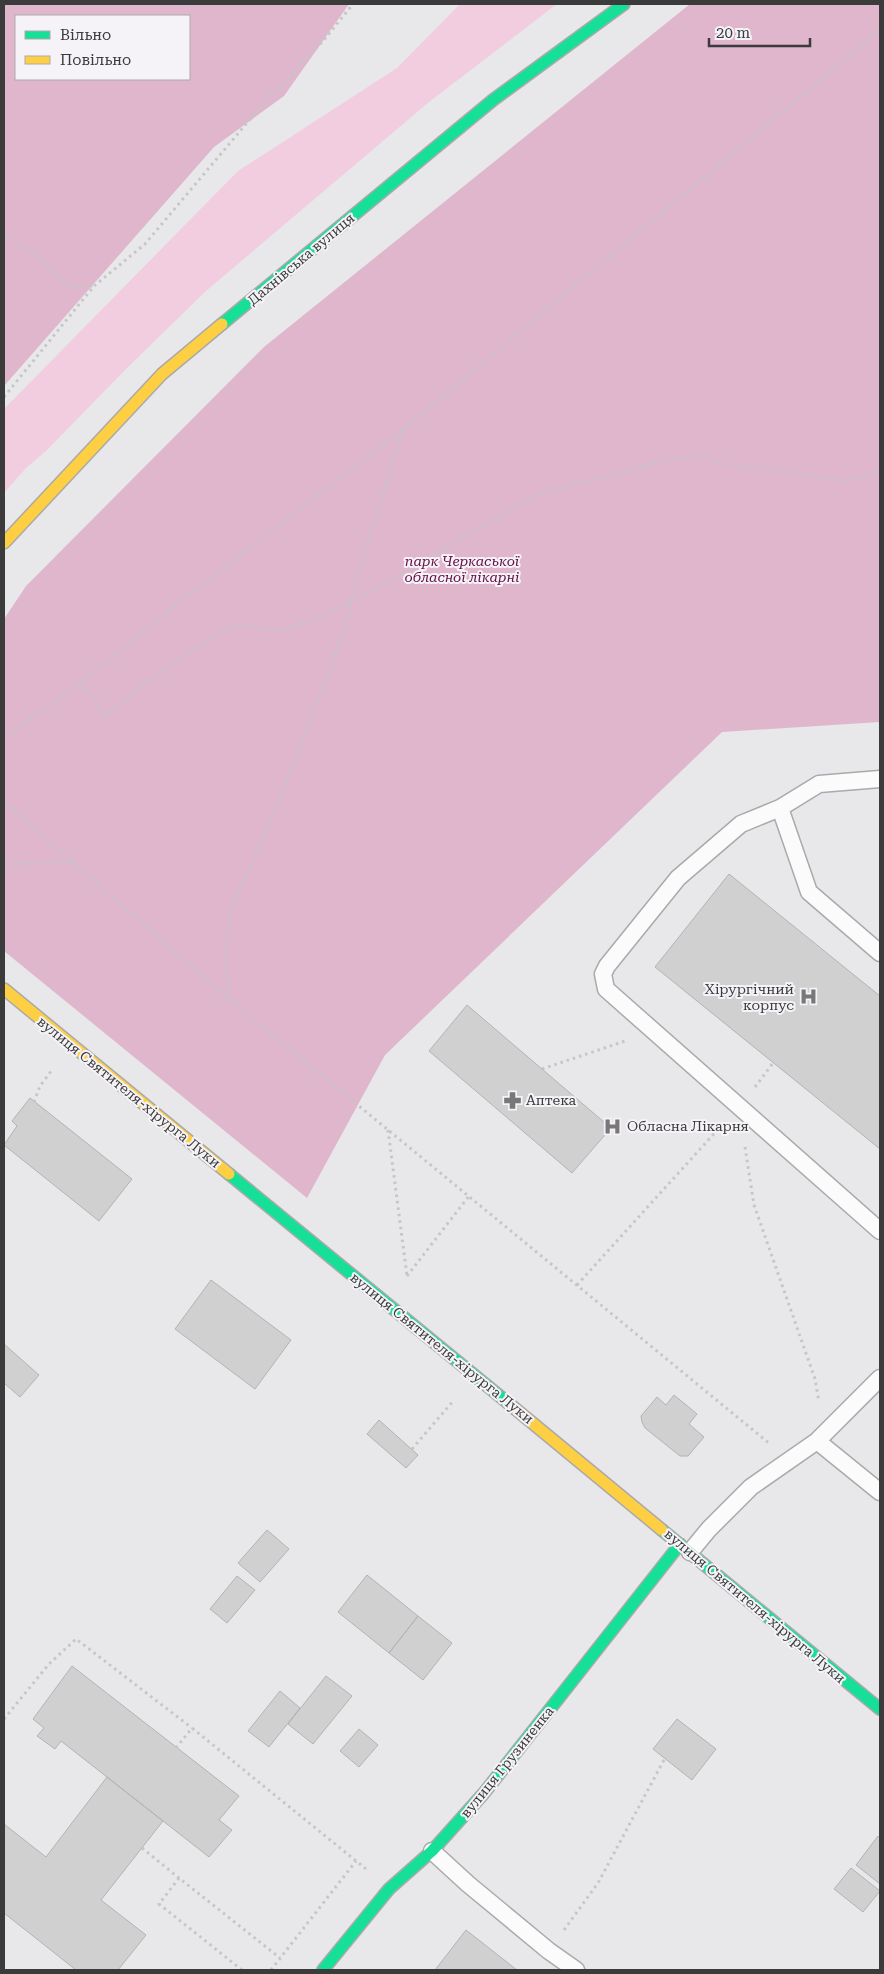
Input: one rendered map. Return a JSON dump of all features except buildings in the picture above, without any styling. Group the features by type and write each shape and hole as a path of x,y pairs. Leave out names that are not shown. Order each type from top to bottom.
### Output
{"street":[{"name":"Дахнівська вулиця","path":"4,543 162,374 493,100 624,4"},
{"name":"вулиця Святителя-хірурга Луки","path":"4,989 880,1709"},
{"name":"вулиця Грузиненка","path":"333,1967 389,1889 432,1850 484,1793 685,1548"}],"lane":[{"path":"880,779 819,784 780,808 741,824 678,878 607,966 603,974 606,989 880,1231"},
{"path":"780,808 810,892 880,953"},
{"path":"685,1548 709,1529 750,1487 817,1441 880,1378"},
{"path":"817,1441 880,1492"},
{"path":"432,1850 468,1884 566,1967"}],"path":[{"path":"4,397 94,286 145,244 262,105 322,42 353,4"},
{"path":"4,739 80,684 185,598 404,429 880,30"},
{"path":"4,235 35,254 69,286 94,286"},
{"path":"230,1000 226,961 231,910 282,794 350,618 349,604 404,429"},
{"path":"80,684 106,715 150,678 221,631 242,626 284,631 349,604 538,494 667,460 702,455 736,469 751,467 846,481 880,471"},
{"path":"4,802 230,1000 577,1284 788,1460"},
{"path":"4,864 73,862"},
{"path":"542,1069 654,1032"},
{"path":"34,1102 40,1086 53,1070"},
{"path":"577,1284 739,1107"},
{"path":"739,1107 754,1205 815,1378 820,1406"},
{"path":"388,1130 407,1276 469,1196"},
{"path":"412,1449 455,1399"},
{"path":"4,1719 49,1664 76,1639 192,1728 389,1889"},
{"path":"176,1748 192,1728"},
{"path":"549,1951 598,1883 665,1758"},
{"path":"142,1848 280,1958"},
{"path":"271,1970 356,1861"},
{"path":"179,1878 159,1904 242,1970"}],"shaded area":[{"path":"460,4 557,4 429,102 206,291 46,451 26,468 4,493 4,409 238,171 397,68"}],"green space":[{"path":"4,4 349,4 284,96 214,147 4,386"},
{"name":"парк Черкаської обласної лікарні","path":"690,4 880,4 880,722 722,732 385,1055 307,1198 4,951 4,619 26,586 264,347"}],"traffic: fast":[{"path":"222,324 493,100 624,4"},
{"path":"229,1174 513,1407"},
{"path":"662,1530 880,1709"},
{"path":"323,1970 389,1889 432,1851 484,1793 680,1544"}],"traffic: slow":[{"path":"4,543 162,374 222,324"},
{"path":"4,989 229,1174"},
{"path":"513,1407 662,1530"}],"place":[{"name":"Хірургічний корпус","path":"808,997"},
{"name":"Аптека","path":"512,1100"},
{"name":"Обласна Лікарня","path":"613,1126"}]}
